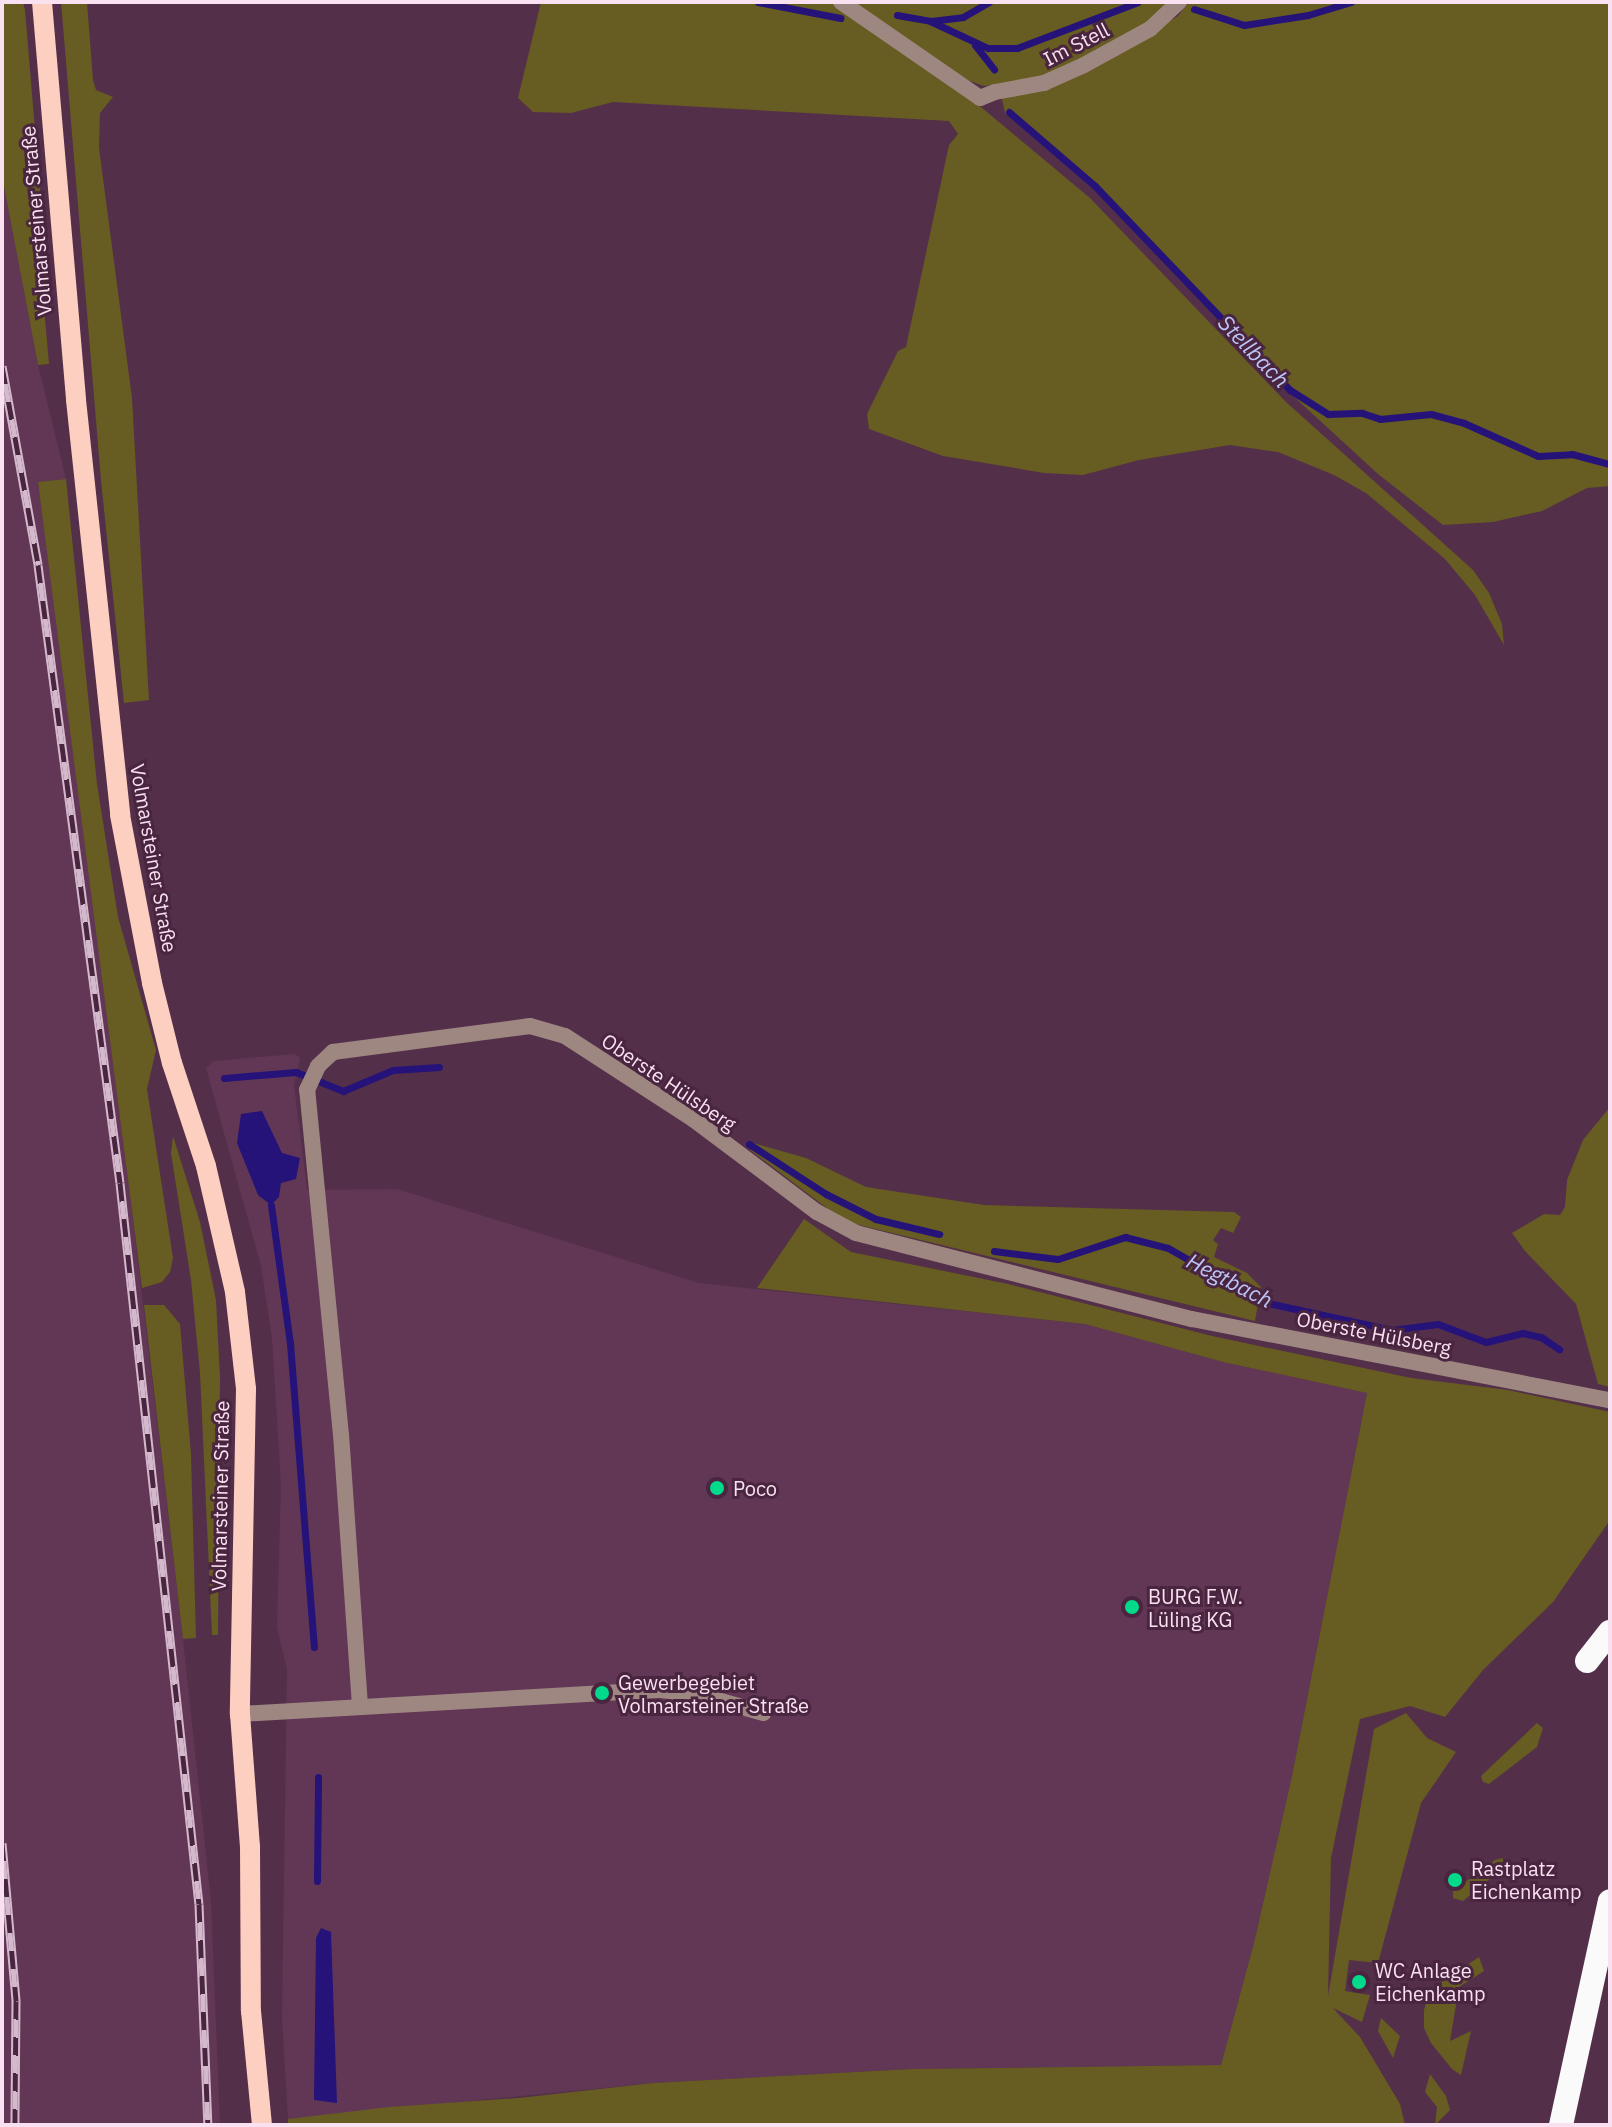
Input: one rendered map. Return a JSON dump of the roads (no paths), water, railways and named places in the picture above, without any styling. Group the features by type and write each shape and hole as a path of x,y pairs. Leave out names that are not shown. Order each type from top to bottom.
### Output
{"highway":[{"path":"1587,1661 1610,1632"},
{"path":"1561,2125 1610,1901"}],"main road":[{"name":"Volmarsteiner Straße","path":"42,2 77,415 120,815 152,983 172,1063 206,1166 235,1292 246,1389 240,1714 250,1846 251,2011 262,2125"}],"street":[{"name":"Im Stell","path":"841,2 980,98 995,92 1044,83 1084,65 1150,29 1179,2"},
{"name":"Oberste Hülsberg","path":"360,1706 341,1435 307,1090 318,1066 333,1052 530,1026 565,1036 693,1119 817,1212 856,1233 1192,1319 1610,1400"},
{"path":"240,1714 661,1690 700,1695 763,1713"}],"waterway":[{"path":"758,2 840,18"},
{"path":"931,21 963,17 989,2"},
{"path":"897,15 930,21 988,48 1017,48 1138,2"},
{"path":"1194,9 1244,25 1308,15 1351,2"},
{"name":"Stellbach","path":"975,45 994,69"},
{"name":"Stellbach","path":"1009,112 1095,186 1290,390 1328,414 1362,413 1380,419 1431,414 1464,423 1538,456 1572,454 1610,464"},
{"name":"Hegtbach","path":"224,1078 296,1072 343,1091 393,1070 439,1067"},
{"name":"Hegtbach","path":"749,1144 826,1194 876,1219 939,1234"},
{"path":"271,1205 290,1343 314,1647"},
{"name":"Hegtbach","path":"994,1251 1058,1259 1125,1237 1168,1248 1263,1302 1392,1330 1438,1324 1486,1342 1523,1333 1541,1337 1559,1349"},
{"path":"317,1881 318,1777"}],"railway":[{"path":"2,366 38,565 120,1183 199,1904 208,2125"},
{"path":"2,1843 16,2001 15,2125"}],"place":[{"name":"Poco","path":"717,1488"},
{"name":"BURG F.W. Lüling KG","path":"1132,1607"},
{"name":"Gewerbegebiet Volmarsteiner Straße","path":"602,1693"},
{"name":"Rastplatz Eichenkamp","path":"1455,1880"},
{"name":"WC Anlage Eichenkamp","path":"1359,1982"}]}
